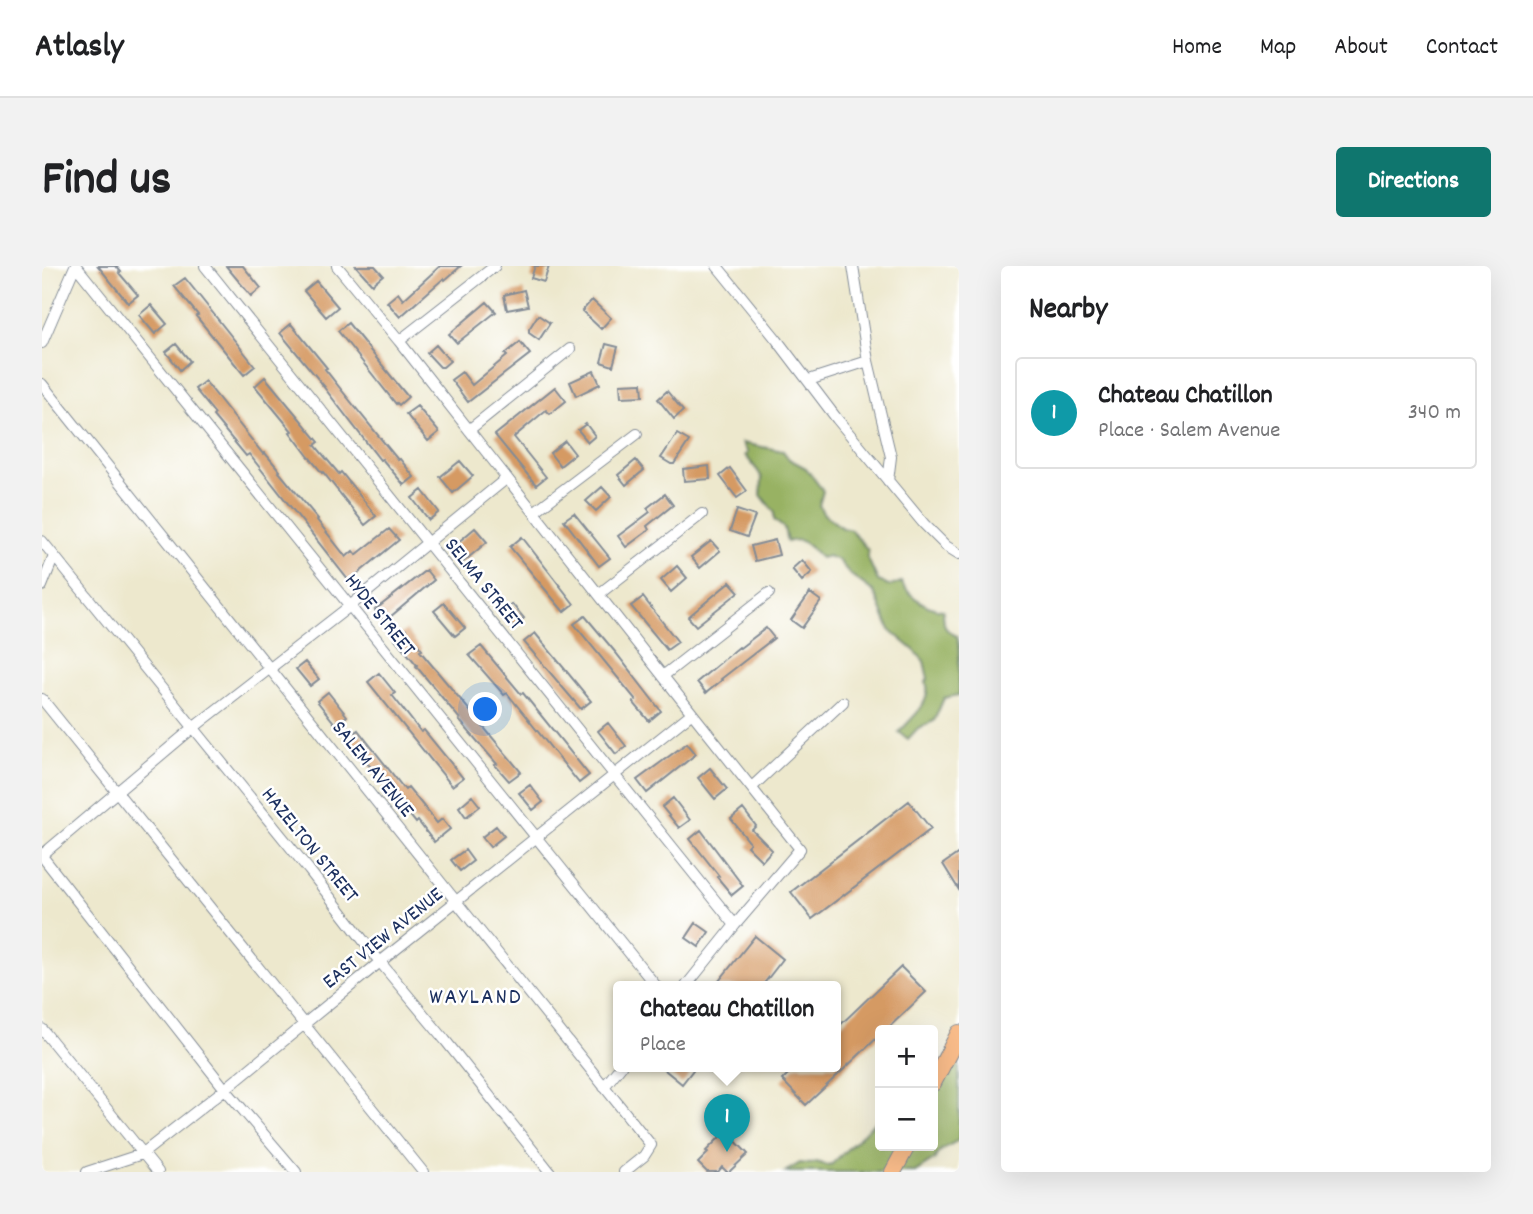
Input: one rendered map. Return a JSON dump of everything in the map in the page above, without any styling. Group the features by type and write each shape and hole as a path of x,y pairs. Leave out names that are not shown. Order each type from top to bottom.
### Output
{"main road":[{"path":"938,1073 959,1033"},
{"path":"893,1172 905,1151"},
{"path":"905,1172 907,1151"}],"street":[{"path":"42,343 75,266"},
{"name":"HYDE STREET","path":"75,266 652,981"},
{"name":"SELMA STREET","path":"205,266 735,925"},
{"path":"337,266 800,849 690,981"},
{"path":"399,341 495,266"},
{"path":"717,266 837,419 924,524 946,546 959,554"},
{"path":"853,266 867,361 891,457 888,481"},
{"path":"469,430 570,349"},
{"path":"809,380 867,361"},
{"name":"SALEM AVENUE","path":"42,384 651,1145 644,1156 624,1172"},
{"path":"534,512 637,433"},
{"path":"296,1172 225,1089 42,855 193,728 350,606 507,478"},
{"path":"598,594 702,514"},
{"name":"HAZELTON STREET","path":"42,541 550,1172"},
{"path":"42,586 54,556"},
{"path":"663,676 769,593"},
{"path":"42,699 423,1172"},
{"path":"752,787 843,702"},
{"name":"EAST VIEW AVENUE","path":"87,1172 142,1154 692,713"},
{"path":"44,1036 158,1172"},
{"path":"604,1087 616,1072"}],"green space":[{"path":"742,443 783,451 789,459 806,468 823,491 819,505 823,513 842,528 851,530 868,550 868,559 878,581 891,586 901,582 919,601 943,610 945,626 957,636 959,645 959,695 944,698 934,721 918,728 908,739 899,732 924,703 928,679 924,661 890,630 874,592 851,575 838,560 828,556 821,558 798,540 787,542 784,528 774,520 774,512 761,495 762,478 745,455 748,453"},
{"path":"950,1052 959,1057 959,1140 942,1150 935,1159 915,1172 785,1172 800,1163 817,1162 828,1166 832,1164 875,1122 875,1151 938,1151 938,1072"}],"building":[{"path":"98,266 116,266 138,295 128,303"},
{"path":"226,266 243,266 261,288 251,296"},
{"path":"356,266 375,266 383,275 372,284"},
{"path":"440,266 461,266 400,317 387,302 398,293 403,300"},
{"path":"535,266 549,266 544,282 531,278"},
{"path":"185,278 255,366 244,375 174,286"},
{"path":"316,281 338,307 326,317 304,291"},
{"path":"524,290 528,306 507,310 504,295"},
{"path":"592,300 611,318 601,329 582,311"},
{"path":"487,302 496,312 457,343 449,334"},
{"path":"151,305 167,324 155,334 139,315"},
{"path":"538,315 550,323 539,340 529,333"},
{"path":"348,323 408,397 399,405 338,331"},
{"path":"291,324 414,477 404,485 382,459 380,460 280,333"},
{"path":"520,342 530,354 468,402 451,380 462,372 472,385"},
{"path":"176,344 190,361 180,370 166,352"},
{"path":"606,344 618,347 613,366 601,362"},
{"path":"436,345 450,361 443,367 427,353"},
{"path":"594,371 600,384 576,396 570,382"},
{"path":"265,377 319,442 315,445 339,474 341,472 376,516 365,525 255,386"},
{"path":"205,381 263,454 265,453 280,471 346,557 353,551 356,555 389,529 399,540 349,581 249,454 246,456 213,416 215,414 195,389"},
{"path":"642,383 643,396 621,397 620,384"},
{"path":"555,387 566,401 550,414 546,410 514,437 546,477 536,485 495,435"},
{"path":"667,391 683,411 674,419 658,399"},
{"path":"417,406 439,432 428,441 406,414"},
{"path":"586,424 595,436 588,442 578,430"},
{"path":"677,434 689,441 674,464 671,464 661,458"},
{"path":"565,441 575,454 560,466 550,453"},
{"path":"636,460 644,470 626,485 618,475"},
{"path":"460,461 473,476 453,493 440,477"},
{"path":"709,466 710,479 684,481 683,469"},
{"path":"730,468 747,491 737,498 720,476"},
{"path":"602,487 611,497 596,511 586,501"},
{"path":"422,490 439,512 429,520 412,498"},
{"path":"665,494 673,505 647,526 649,530 626,547 618,536 650,512 647,508"},
{"path":"737,510 755,516 747,537 730,531"},
{"path":"574,513 610,558 599,566 564,520"},
{"path":"475,528 487,542 462,563 450,549"},
{"path":"522,537 574,604 564,612 510,547"},
{"path":"775,540 779,555 755,561 751,546"},
{"path":"711,541 720,551 700,568 691,557"},
{"path":"802,560 812,572 802,581 792,569"},
{"path":"677,566 687,578 671,592 661,580"},
{"path":"426,570 434,580 384,622 375,610"},
{"path":"730,582 739,592 696,626 688,617"},
{"path":"810,593 821,601 802,628 791,620"},
{"path":"643,597 678,642 667,650 631,606"},
{"path":"444,603 465,628 455,636 434,611"},
{"path":"512,604 524,618 513,627 501,613"},
{"path":"585,616 661,711 649,721 633,702 636,700 574,624"},
{"path":"766,628 774,638 706,693 697,682"},
{"path":"406,630 422,650 420,651 521,772 509,781 395,639"},
{"path":"535,633 591,701 581,709 524,642"},
{"path":"481,646 589,775 579,783 507,693 504,695 469,655"},
{"path":"305,662 319,679 310,686 296,669"},
{"path":"379,673 395,693 392,695 421,732 424,730 463,778 452,786 368,682"},
{"path":"328,692 347,716 336,725 317,701"},
{"path":"608,723 626,746 616,754 598,731"},
{"path":"358,730 405,790 408,787 437,823 442,819 450,829 434,842 347,738"},
{"path":"687,743 696,754 647,793 637,780"},
{"path":"710,768 727,789 715,799 698,778"},
{"path":"530,785 543,802 533,810 519,793"},
{"path":"472,796 480,806 466,817 459,807"},
{"path":"673,798 690,820 679,828 662,807"},
{"path":"909,801 931,829 812,919 791,892"},
{"path":"743,809 756,826 752,830 772,850 762,861 747,846 750,843 731,819"},
{"path":"496,826 504,836 490,847 482,837"},
{"path":"701,830 743,886 732,895 690,839"},
{"path":"465,850 473,861 460,871 451,860"},
{"path":"959,853 959,890 943,864"},
{"path":"696,923 709,932 699,947 686,938"},
{"path":"755,936 783,959 766,981 719,981"},
{"path":"901,967 926,992 891,1025 875,1025 875,1040 841,1072 841,1024"},
{"path":"667,1072 691,1072 682,1084"},
{"path":"790,1072 841,1072 806,1105 782,1080"},
{"path":"726,1131 748,1154 729,1172 722,1167 718,1172 707,1172 698,1163"}],"place":[{"name":"Chateau Chatillon","path":"727,1152"}],"district":[{"name":"WAYLAND","path":"476,995"}]}
